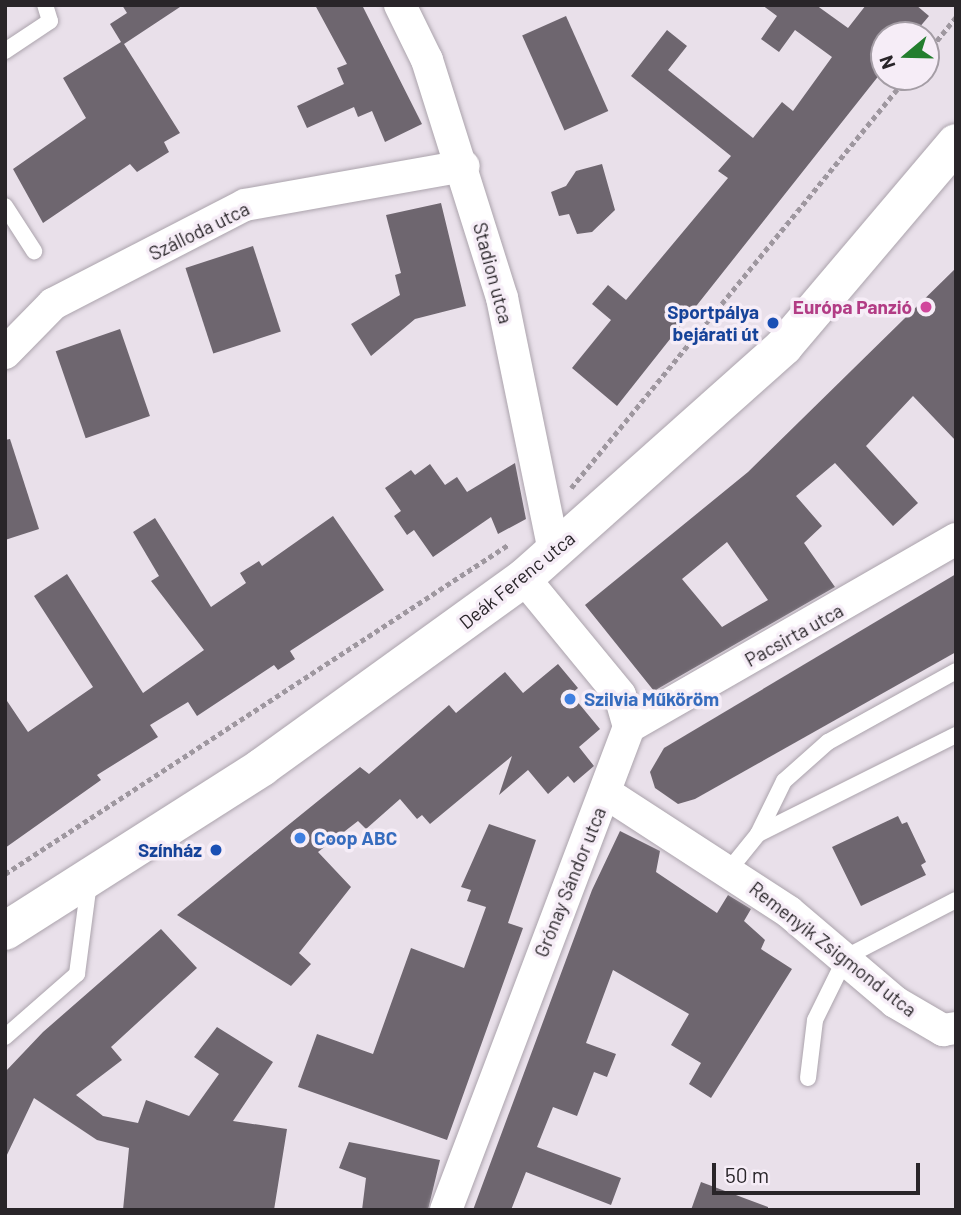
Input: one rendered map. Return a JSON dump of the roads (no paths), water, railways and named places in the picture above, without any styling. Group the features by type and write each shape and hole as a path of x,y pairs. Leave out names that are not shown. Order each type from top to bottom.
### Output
{"street":[{"name":"Stadion utca","path":"400,5 427,60 464,166 502,298 549,534"},
{"name":"Deák Ferenc utca","path":"5,932 262,767 524,578 549,534 698,428 784,346 956,143"},
{"name":"Szálloda utca","path":"5,353 53,304 245,205 464,166"},
{"name":"Pacsirta utca","path":"629,727 956,540"},
{"path":"524,578 620,695 629,727"},
{"name":"Grónay Sándor utca","path":"446,1210 489,1087 606,793 629,727"},
{"name":"Remenyik Zsigmond utca","path":"606,793 729,870 846,957 895,1002 943,1030 956,1028"}],"lane":[{"path":"5,51 50,21 45,5"},
{"path":"5,206 34,251"},
{"path":"729,870 758,835 784,781 828,742 956,671"},
{"path":"758,835 956,734"},
{"path":"5,1037 77,974 90,877"},
{"path":"808,1078 815,1020 846,957 956,900"}],"place":[{"name":"Európa Panzió","path":"926,307"},
{"name":"Sportpálya bejárati út","path":"773,323"},
{"name":"Szilvia Műköröm","path":"570,699"},
{"name":"Coop ABC","path":"300,838"},
{"name":"Színház","path":"216,850"}]}
